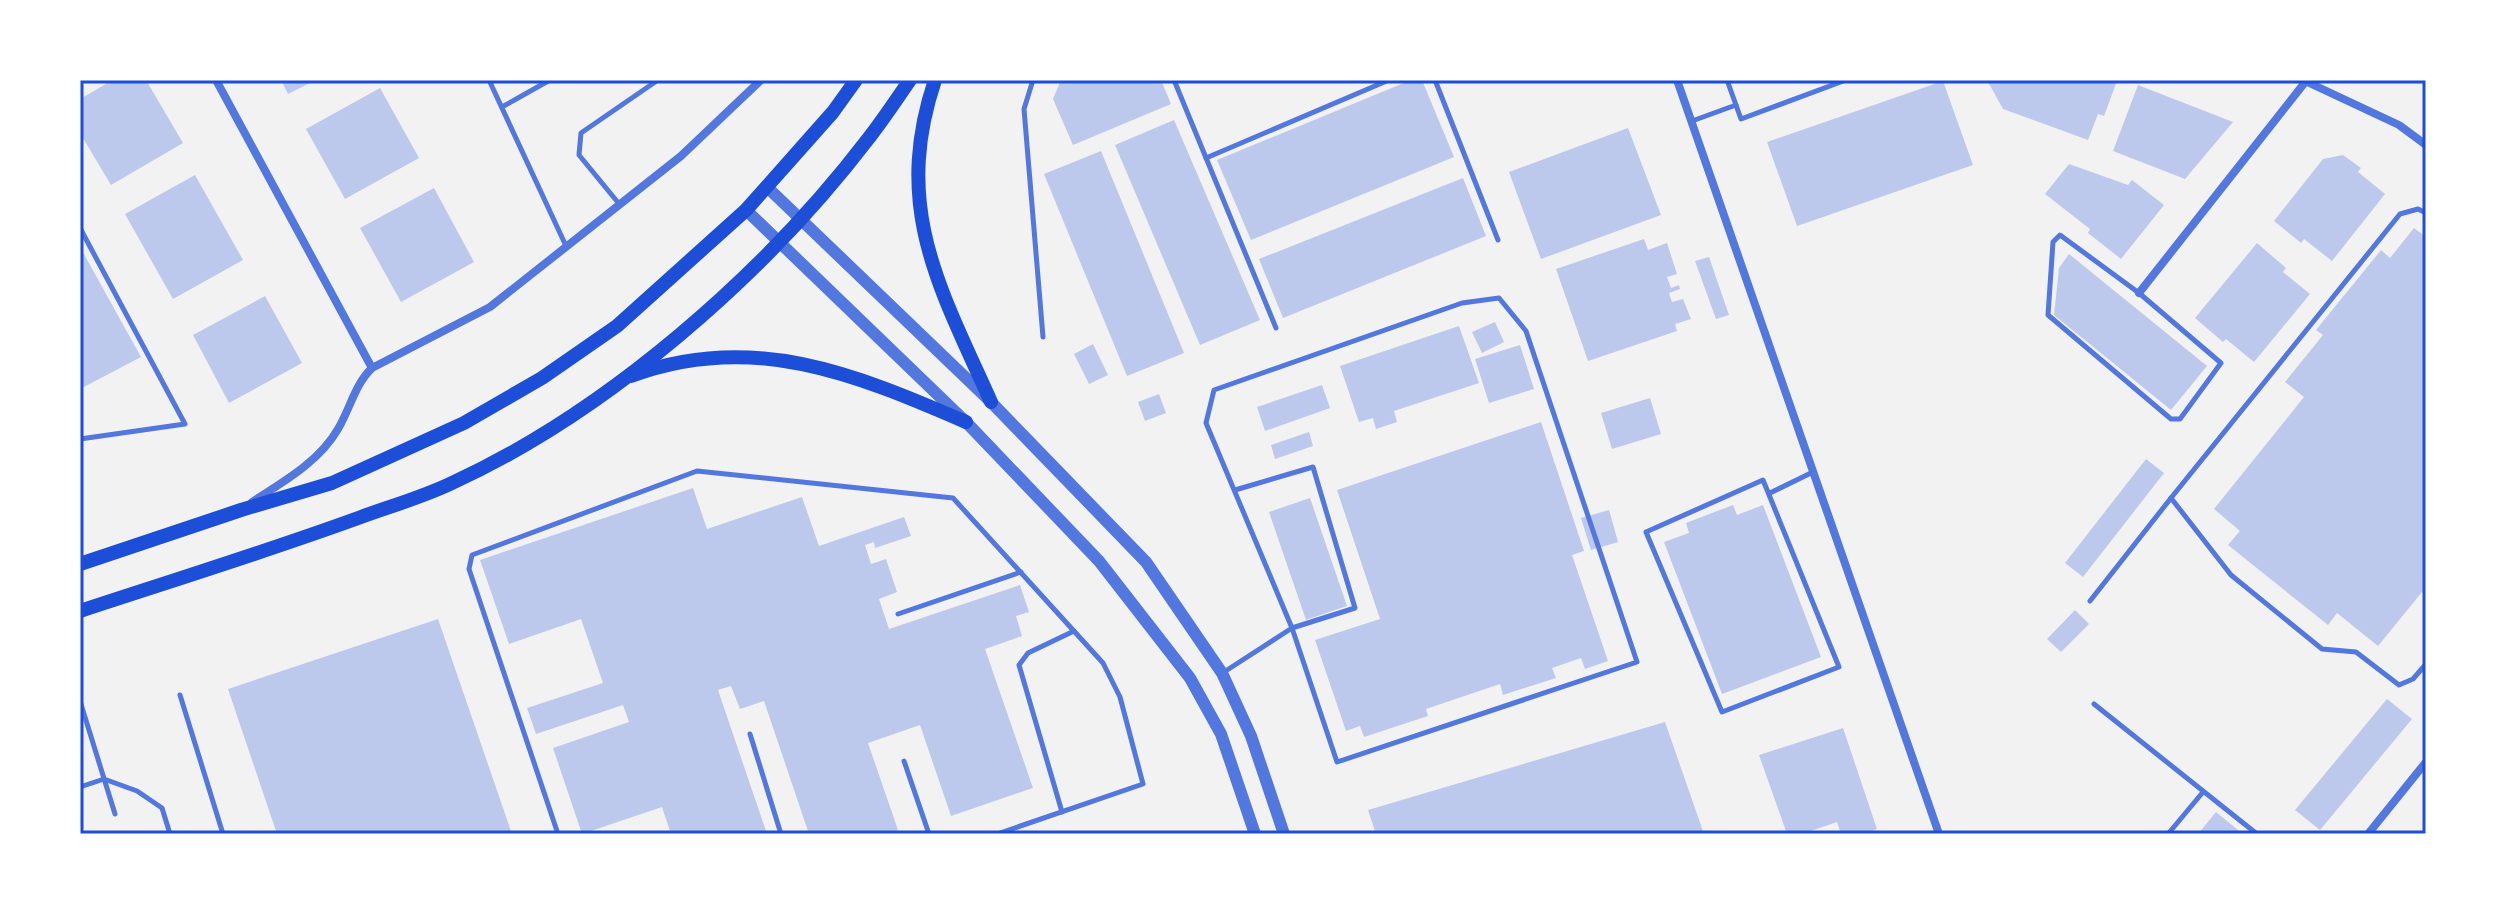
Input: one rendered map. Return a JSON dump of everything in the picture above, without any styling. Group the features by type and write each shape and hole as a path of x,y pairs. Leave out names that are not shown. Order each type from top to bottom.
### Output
{"main road":[{"path":"80,564 332,483 464,423 542,378 617,326 746,210 833,112 856,80"},
{"path":"80,611 318,532 450,484 528,445 674,339 729,291 801,216 867,140 910,80"},
{"path":"935,80 919,140 918,202 926,247 991,402"},
{"path":"619,381 662,367 719,358 792,360 873,383 966,422"}],"street":[{"path":"216,80 372,368"},
{"path":"241,510 318,455 338,430 363,376 372,368 490,307 681,156 761,80"},
{"path":"1677,80 1939,834"},
{"path":"2139,293 2304,81 2399,125 2426,145"},
{"path":"767,187 801,216 991,402 1146,562 1222,673 1251,736 1284,834"},
{"path":"746,210 966,422 1099,561 1190,678 1221,734 1255,834"},
{"path":"2368,834 2426,762"}],"lane":[{"path":"489,80 567,248"},
{"path":"502,107 550,80"},
{"path":"621,206 579,155 581,133 658,80"},
{"path":"1033,80 1024,109 1043,337"},
{"path":"1174,80 1276,328"},
{"path":"1206,158 1389,80"},
{"path":"1435,80 1498,240"},
{"path":"1727,80 1741,119 1846,80"},
{"path":"1691,121 1736,105"},
{"path":"2090,601 2400,214 2418,209 2426,213"},
{"path":"80,228 185,424 80,439"},
{"path":"2060,235 2065,237 2139,293 2221,363 2180,419 2171,419 2048,315 2053,242 2060,235"},
{"path":"1499,298 1526,331 1637,662 1337,762 1292,628 1206,423 1214,390 1462,303 1499,298"},
{"path":"1222,673 1292,628 1355,608 1313,467 1235,490"},
{"path":"558,834 469,569 472,555 697,471 953,498 1103,663 1120,697 1143,784 997,834"},
{"path":"1770,493 1813,472"},
{"path":"1763,480 1770,493 1839,667 1722,712 1646,532 1763,480"},
{"path":"2171,498 2231,575 2322,649 2356,652 2399,685 2413,679 2426,664"},
{"path":"898,614 1021,572"},
{"path":"1062,812 1019,665 1028,653 1074,631"},
{"path":"180,695 223,834"},
{"path":"80,701 115,814"},
{"path":"2094,704 2257,834"},
{"path":"750,734 781,834"},
{"path":"904,761 929,834"},
{"path":"80,787 104,779 137,791 162,808 170,834"},
{"path":"2168,834 2203,791"}],"building":[{"path":"113,80 146,80 183,143 111,185 80,133 80,99"},
{"path":"281,80 316,80 288,94"},
{"path":"1061,80 1161,80 1171,104 1073,145 1053,99"},
{"path":"1411,80 1422,80 1454,157 1251,240 1217,160"},
{"path":"1987,80 2117,81 2104,116 2098,114 2088,140 2003,109"},
{"path":"1943,81 1973,165 1797,226 1767,142"},
{"path":"2138,85 2233,122 2185,179 2113,151"},
{"path":"380,88 419,158 345,199 306,129"},
{"path":"1174,120 1260,320 1200,345 1115,145"},
{"path":"1628,128 1661,215 1541,259 1509,172"},
{"path":"1101,151 1184,353 1127,376 1044,174"},
{"path":"2343,155 2361,168 2358,172 2385,194 2332,261 2304,239 2301,243 2274,221 2323,159"},
{"path":"2069,164 2128,185 2132,180 2164,205 2121,259 2088,233 2090,229 2045,194"},
{"path":"195,175 243,260 173,299 125,214"},
{"path":"1463,178 1486,236 1283,318 1259,259"},
{"path":"434,188 474,262 401,302 360,228"},
{"path":"2414,228 2426,237 2426,596 2422,592 2378,646 2337,613 2328,625 2228,545 2240,531 2214,509 2304,397 2285,382 2323,335 2316,330 2381,250 2390,258"},
{"path":"1644,239 1648,250 1667,243 1677,274 1667,277 1671,288 1679,285 1680,289 1669,293 1672,302 1683,299 1691,319 1675,324 1677,331 1588,361 1556,269"},
{"path":"2257,243 2286,268 2283,272 2310,294 2254,362 2226,339 2223,342 2195,318"},
{"path":"80,247 141,357 80,389"},
{"path":"2069,254 2207,366 2171,410 2054,315 2059,268"},
{"path":"1709,257 1729,315 1716,319 1695,261"},
{"path":"265,296 302,363 229,403 193,335"},
{"path":"1495,322 1504,342 1482,353 1472,332"},
{"path":"1459,326 1479,383 1394,411 1397,422 1376,429 1373,418 1359,422 1340,366"},
{"path":"1093,344 1108,375 1089,384 1074,354"},
{"path":"1520,345 1534,389 1489,403 1475,359"},
{"path":"1322,385 1330,408 1265,431 1257,407"},
{"path":"1159,394 1166,413 1145,421 1138,402"},
{"path":"1650,398 1661,434 1612,449 1601,413"},
{"path":"1541,422 1584,551 1572,555 1608,661 1585,669 1581,658 1552,668 1556,678 1503,695 1500,684 1426,709 1428,716 1364,737 1360,726 1346,731 1315,640 1380,619 1337,490"},
{"path":"1309,432 1313,446 1275,459 1271,445"},
{"path":"2146,459 2164,473 2083,577 2065,563"},
{"path":"693,488 707,529 802,497 819,546 904,517 911,536 875,548 874,542 865,545 871,564 886,559 897,592 879,599 889,629 1020,585 1029,612 1016,616 1022,636 985,649 1033,788 951,816 920,725 868,743 898,830 884,834 809,834 764,701 740,709 731,686 718,690 767,834 671,834 662,807 582,834 553,748 629,722 623,705 536,734 527,708 603,683 581,619 509,644 480,560"},
{"path":"1310,498 1347,606 1306,620 1269,512"},
{"path":"1733,505 1737,515 1763,505 1821,657 1722,694 1664,542 1689,533 1686,523"},
{"path":"1609,510 1618,542 1591,550 1581,518"},
{"path":"2075,610 2089,624 2061,652 2047,639"},
{"path":"438,619 512,834 277,834 228,689"},
{"path":"2387,699 2412,719 2320,830 2295,810"},
{"path":"1665,722 1704,834 1376,834 1368,810"},
{"path":"1843,728 1877,829 1862,834 1841,834 1837,822 1802,834 1787,834 1759,755"},
{"path":"2216,812 2243,834 2198,834"}]}
